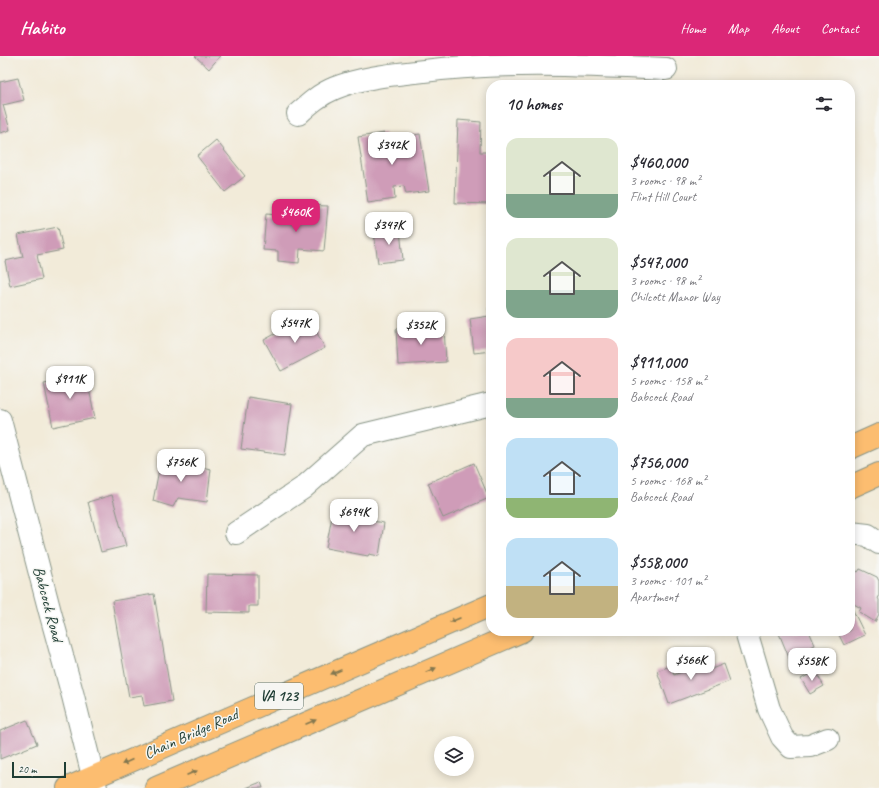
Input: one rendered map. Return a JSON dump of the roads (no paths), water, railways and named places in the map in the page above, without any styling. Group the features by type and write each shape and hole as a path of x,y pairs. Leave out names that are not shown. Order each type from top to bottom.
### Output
{"main road":[{"path":"855,446 879,435"},
{"path":"855,485 879,474"},
{"name":"Chain Bridge Road","path":"68,788 94,783 486,607"},
{"name":"VA 123","path":"156,788 510,636"}],"street":[{"path":"298,114 315,99 334,88 355,81 401,73 450,67 507,64 570,64 666,70"},
{"path":"236,533 303,488 363,435 486,405"},
{"name":"Babcock Road","path":"0,420 50,612 74,696 94,783"},
{"path":"855,534 868,536 879,543"},
{"path":"747,636 768,709 782,737 791,746 810,746 828,739"}]}
